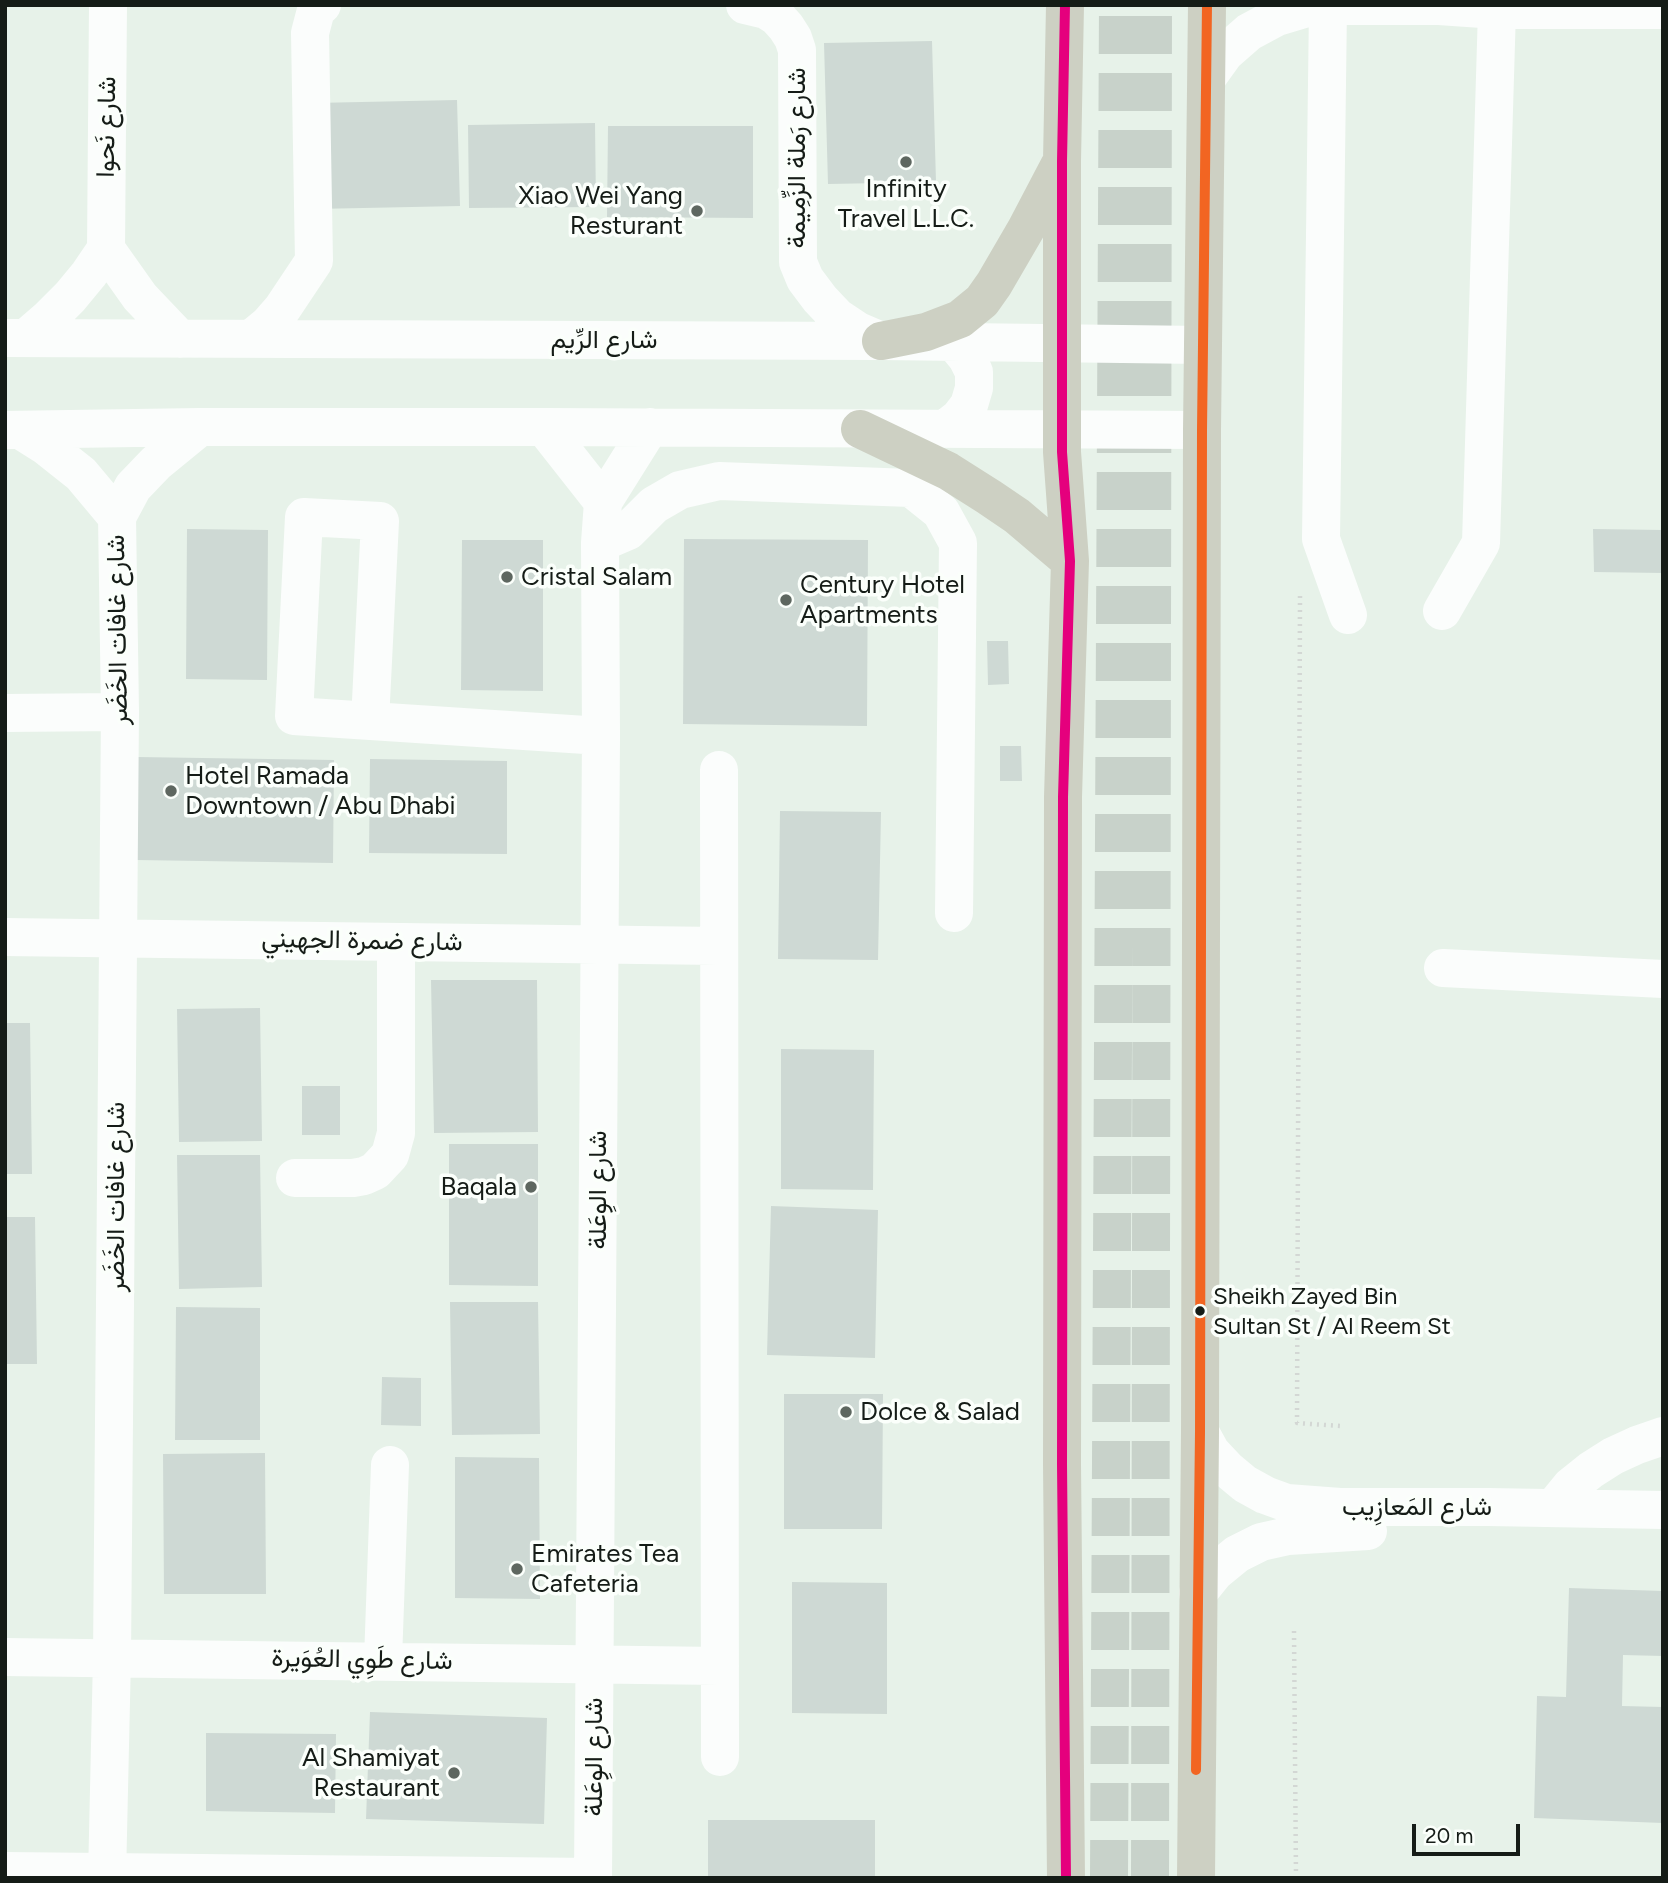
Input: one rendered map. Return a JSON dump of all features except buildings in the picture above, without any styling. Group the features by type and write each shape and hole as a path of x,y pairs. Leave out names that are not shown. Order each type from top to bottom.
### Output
{"main road":[{"path":"1065,5 1062,429 1070,561 1063,839 1062,1477 1066,1878"},
{"path":"1196,1878 1200,1432 1202,430 1207,5"},
{"path":"881,341 926,332 960,319 982,301 1026,229 1062,161"},
{"path":"860,429 948,471 989,496 1070,561"}],"street":[{"name":"شارع نَحوا","path":"106,249 108,5"},
{"path":"251,339 282,309 314,261 310,33 316,10 322,5"},
{"name":"شارع رَملة الزِّمِيمة","path":"746,5 766,10 777,17 793,38 797,50 798,262 805,279 837,317 858,331 881,341"},
{"path":"1207,78 1225,52 1249,32 1277,17 1307,8 1437,6 1497,10 1663,10"},
{"path":"1328,7 1321,539 1348,615"},
{"path":"1442,611 1481,543 1497,10"},
{"path":"15,338 48,319 70,297 106,249 140,297 180,339"},
{"name":"شارع الرِّيم","path":"15,338 953,341 1203,345"},
{"path":"945,429 964,411 974,388 974,372 953,341"},
{"path":"13,430 200,427 650,427 1202,430"},
{"name":"شارع غافات الخَضَر","path":"107,1874 112,1657 120,712 117,517 133,487 156,463 200,427"},
{"path":"544,427 603,502"},
{"name":"شارع الوِعَلة","path":"593,1877 600,543 603,502 650,427"},
{"name":"شارع غافات الخَضَر","path":"13,430 47,447 81,474 117,517"},
{"path":"600,543 628,531 654,505 680,490 719,481 911,488 941,512 958,543 954,913"},
{"path":"370,721 380,521 304,517 294,716 370,721 601,736"},
{"path":"5,713 120,712"},
{"path":"719,770 720,1757"},
{"name":"شارع ضمرة الجهيني","path":"5,937 719,946"},
{"path":"295,1178 364,1176 374,1171 390,1155 396,1133 396,942"},
{"path":"1443,968 1663,979"},
{"name":"شارع المَعازِيب","path":"1200,1432 1212,1452 1245,1484 1287,1503 1340,1507 1663,1510"},
{"path":"1553,1508 1571,1486 1613,1455 1663,1436"},
{"path":"383,1660 390,1465"},
{"name":"شارع المَعازِيب","path":"1198,1593 1215,1572 1237,1554 1261,1542 1288,1535 1439,1530"},
{"name":"شارع طَوِي العُوَيرة","path":"5,1657 720,1666"},
{"path":"5,1871 593,1877"}],"path":[{"path":"1300,585 1297,1423 1340,1426"},
{"path":"1294,1631 1296,1878"}],"tunnel":[{"path":"1109,1878 1118,5"},
{"path":"1150,1878 1153,5"}],"transit line":[{"path":"1065,5 1062,452 1070,561 1063,797 1062,1464 1066,1878"},
{"path":"1196,1770 1200,1432 1202,430 1207,5"}],"place":[{"name":"Infinity Travel L.L.C.","path":"906,162"},
{"name":"Xiao Wei Yang Resturant","path":"697,211"},
{"name":"Cristal Salam","path":"507,577"},
{"name":"Century Hotel Apartments","path":"786,600"},
{"name":"Hotel Ramada Downtown / Abu Dhabi","path":"171,791"},
{"name":"Baqala","path":"531,1187"},
{"name":"Sheikh Zayed Bin Sultan St / Al Reem St","path":"1200,1311"},
{"name":"Dolce & Salad","path":"846,1412"},
{"name":"Emirates Tea Cafeteria","path":"517,1569"},
{"name":"Al Shamiyat Restaurant","path":"454,1773"}]}
